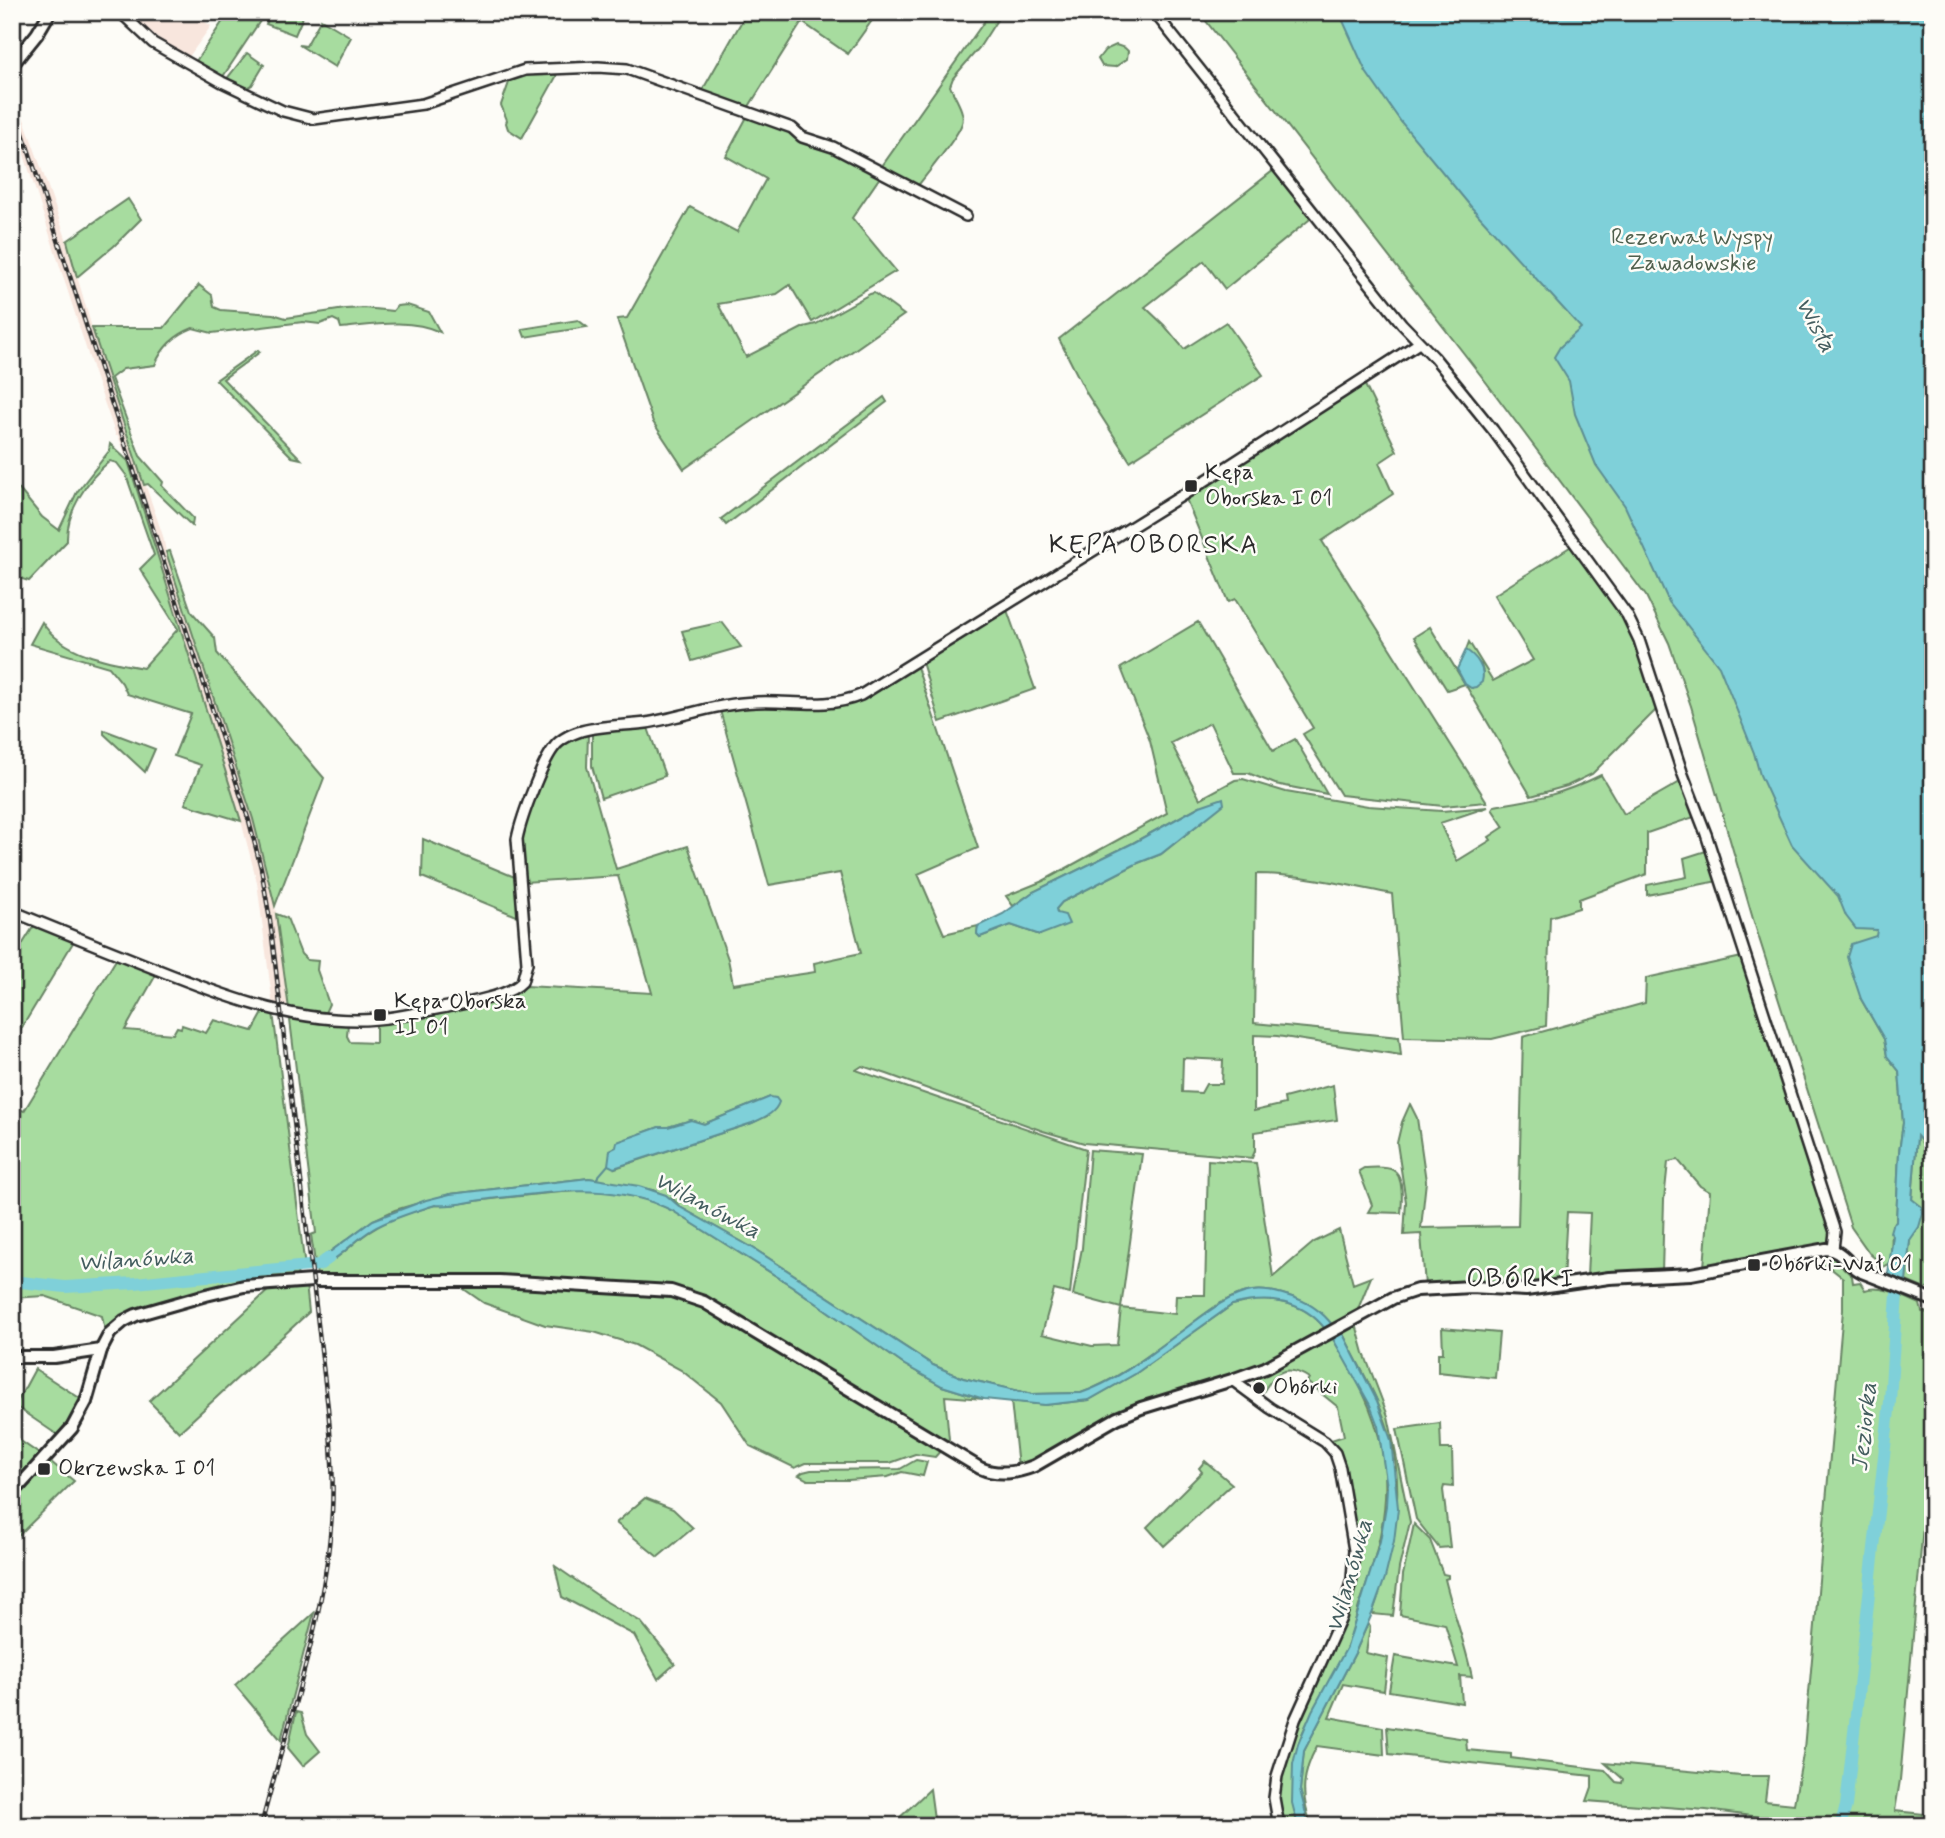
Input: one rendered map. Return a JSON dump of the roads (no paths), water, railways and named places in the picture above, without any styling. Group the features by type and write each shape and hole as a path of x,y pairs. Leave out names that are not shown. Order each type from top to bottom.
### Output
{"street":[{"path":"12,65 37,34 50,12"},
{"path":"121,12 153,43 222,82 283,111 314,119 423,104 525,70 598,67 626,69 792,128 802,137 833,147 966,216"},
{"path":"1154,12 1419,343 1451,378 1538,490 1613,594 1639,640 1682,772 1706,834 1835,1232 1833,1249"},
{"path":"12,912 203,988 242,1001 303,1015 331,1019 380,1019 460,1004 511,990 524,979 527,963 517,839 543,769 559,741 578,732 647,723 739,703 798,705 842,702 861,695 1199,485 1419,343"},
{"path":"12,1494 72,1428 86,1402 101,1350 110,1333 129,1318 244,1286 332,1280 499,1281 671,1291 704,1303 980,1468 1004,1473 1020,1472 1034,1466 1117,1418 1140,1408 1265,1368 1393,1298 1417,1290 1471,1287 1526,1290 1609,1278 1690,1274 1806,1251 1833,1249 1854,1268 1928,1298"},
{"path":"12,1357 54,1357 101,1350"},
{"path":"1232,1380 1325,1442 1335,1452 1354,1550 1352,1578 1341,1618 1295,1720 1282,1757 1274,1798 1279,1826"}],"water":[{"name":"Rezerwat Wyspy Zawadowskie","path":"1339,12 1933,12 1933,1154 1917,1136 1912,1199 1922,1207 1923,1213 1919,1227 1910,1240 1906,1281 1888,1274 1893,1236 1890,1232 1896,1222 1903,1123 1899,1071 1887,1056 1884,1039 1861,999 1847,957 1851,944 1876,936 1877,930 1856,929 1846,916 1838,896 1792,845 1760,775 1754,753 1719,666 1669,602 1625,506 1596,465 1575,414 1569,381 1554,357 1560,347 1581,328 1472,208 1401,122 1366,72"},
{"path":"1466,650 1477,659 1483,672 1482,682 1471,688 1465,684 1457,669"},
{"path":"1223,798 1224,804 1161,854 1062,902 1056,909 1057,913 1065,915 1069,924 1040,935 1011,925 980,937 977,934 978,926 1003,914 1033,892 1133,843 1200,806"},
{"path":"770,1097 779,1102 775,1110 752,1123 614,1168 608,1165 610,1150 616,1147 617,1142 659,1127 691,1120 704,1124"},
{"path":"589,1178 639,1186 666,1195 680,1207 753,1248 933,1365 963,1378 1032,1394 1081,1393 1109,1381 1218,1305 1243,1293 1262,1290 1302,1301 1319,1311 1333,1326 1326,1330 1307,1312 1284,1302 1258,1301 1232,1305 1135,1374 1089,1400 1045,1405 984,1399 942,1386 903,1364 792,1286 673,1211 627,1195 555,1192 435,1205 380,1225 333,1260 316,1268 315,1263 373,1220 426,1200 450,1194"},
{"path":"1342,1332 1377,1401 1391,1440 1398,1508 1385,1578 1372,1614 1355,1653 1304,1751 1300,1790 1309,1826 1298,1826 1292,1803 1293,1764 1298,1744 1312,1711 1347,1647 1380,1541 1386,1506 1387,1487 1378,1426 1370,1405 1333,1339"}],"waterway":[{"path":"596,1179 608,1165"},
{"name":"Wilanówka","path":"12,1281 65,1287 135,1283 319,1265 329,1258"},
{"name":"Jeziorka","path":"1840,1826 1846,1806 1890,1401 1899,1263"}],"railway":[{"path":"12,100 249,821 270,920 328,1408 333,1488 332,1520 319,1608 261,1826"}],"place":[{"name":"Kępa Oborska I 01","path":"1191,486"},
{"name":"Kępa Oborska II 01","path":"380,1015"},
{"name":"Obórki-Wał 01","path":"1754,1265"},
{"name":"Obórki","path":"1259,1388"},
{"name":"Okrzewska I 01","path":"44,1469"}],"district":[{"name":"KĘPA OBORSKA","path":"1154,546"},
{"name":"OBÓRKI","path":"1521,1280"}],"water label":[{"name":"Wisła","path":"1815,325"}]}
